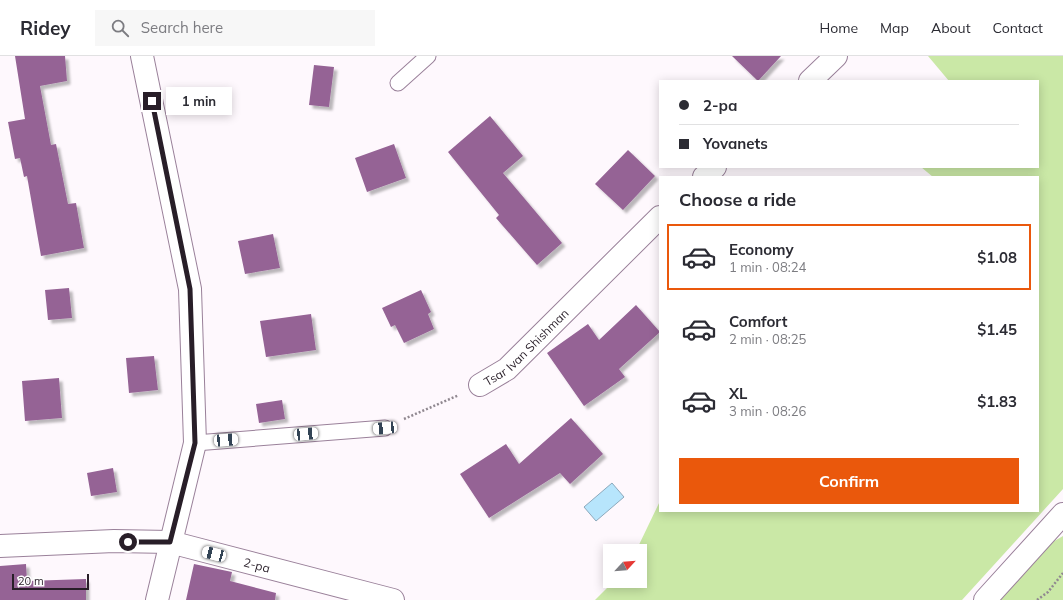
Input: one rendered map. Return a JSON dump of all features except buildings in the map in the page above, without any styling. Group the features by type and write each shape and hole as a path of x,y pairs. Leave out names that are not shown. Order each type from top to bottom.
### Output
{"street":[{"path":"142,56 190,289 195,443 157,600"},
{"path":"811,80 836,56"},
{"path":"705,176 714,168"},
{"name":"Tsar Ivan Shishman","path":"480,386 507,369 659,218"},
{"path":"985,600 1061,518"},
{"name":"2-ра","path":"0,546 114,542 170,542 393,600"}],"lane":[{"path":"398,83 428,56"},
{"path":"195,443 385,428"}],"path":[{"name":"Tsar Ivan Shishman","path":"385,428 480,386"},
{"path":"1037,600 1048,592 1063,573"}],"green space":[{"path":"928,56 1063,56 1063,489 962,600 595,600 607,588 647,588 647,544 639,544 659,503 659,512 1039,512 1039,176 932,176 922,168 1039,168 1039,80 948,80"},
{"path":"1063,536 1063,600 992,600 1037,551"}],"water":[{"path":"612,483 624,497 596,521 584,507"}],"route":[{"path":"128,542 170,542 195,443 190,289 152,101"}]}
